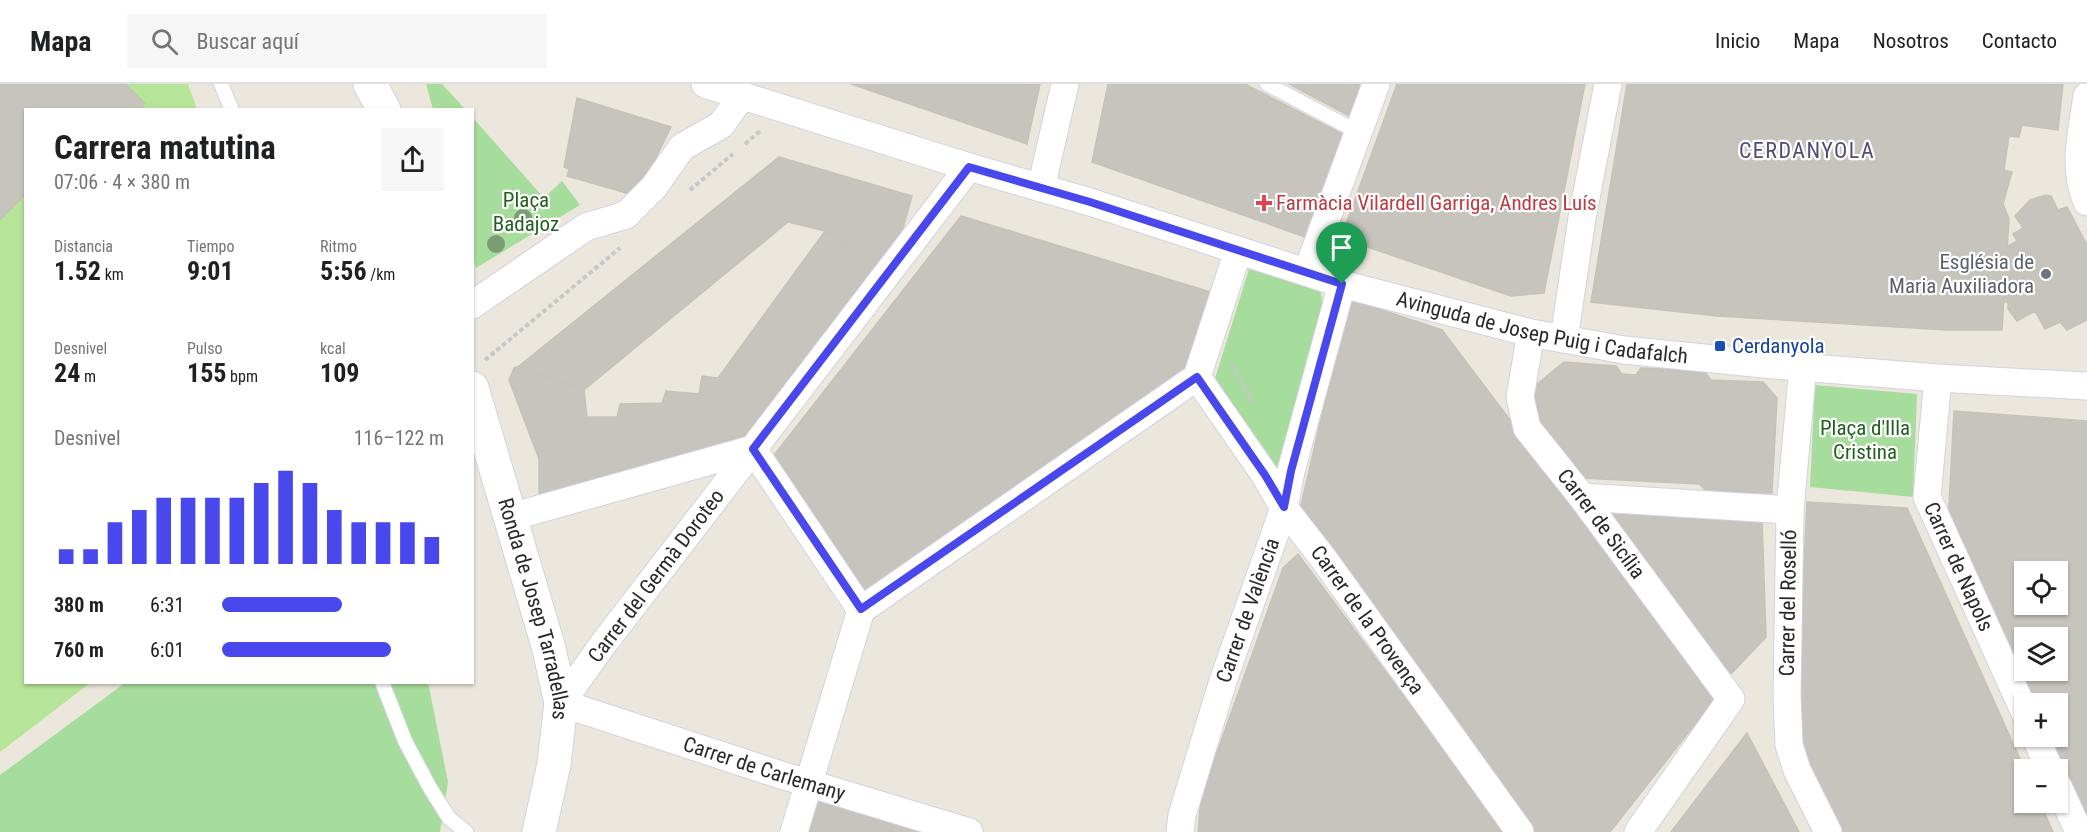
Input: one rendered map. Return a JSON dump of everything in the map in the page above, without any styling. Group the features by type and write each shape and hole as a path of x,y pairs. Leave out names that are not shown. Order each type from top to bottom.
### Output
{"street":[{"path":"370,84 383,108"},
{"path":"384,84 390,108"},
{"name":"Avinguda de Josep Puig i Cadafalch","path":"705,84 969,167 1090,202 1342,284 1531,333 1624,350 1938,378 2087,386"},
{"path":"1041,188 1065,84"},
{"path":"1307,272 1376,84"},
{"path":"1564,339 1582,218 1608,84"},
{"path":"474,304 586,227 626,214 654,187 682,147 721,125 742,96"},
{"path":"2087,96 2080,139 2079,173 2087,202"},
{"name":"Carrer del Germà Doroteo","path":"561,704 604,643 969,167"},
{"path":"794,832 861,609 1197,377 1238,251"},
{"name":"Carrer de València","path":"1180,832 1182,815 1223,681 1284,507 1291,471 1342,284"},
{"name":"Carrer de Sicília","path":"1531,333 1520,397 1527,428 1582,497 1731,699 1638,832"},
{"name":"Carrer del Roselló","path":"1803,366 1790,510 1787,695 1789,745 1797,770 1828,832"},
{"name":"Carrer de la Provença","path":"1197,377 1265,475 1284,507 1520,832"},
{"name":"Carrer de Napols","path":"1938,378 1927,497 2016,693"},
{"name":"Ronda de Josep Tarradellas","path":"474,395 549,649 561,704 554,764 539,832"},
{"path":"753,449 861,609"},
{"name":"Carrer del Germà Doroteo","path":"511,517 753,449"},
{"path":"1582,497 1790,510"},
{"name":"Carrer de Carlemany","path":"561,704 809,784 969,832"},
{"path":"2068,808 2079,832"}],"lane":[{"path":"221,84 231,108"},
{"path":"1267,84 1358,132"},
{"path":"383,684 405,741 430,788 449,818 466,832"}],"green space":[{"path":"0,84 188,84 197,108 24,108 24,684 89,684 0,752"},
{"path":"426,84 442,84 464,108 433,108"},
{"name":"Plaça Badajoz","path":"474,119 544,198 562,181 580,205 476,268 474,261"},
{"path":"1249,269 1320,290 1323,304 1276,471 1214,382"},
{"name":"Plaça d'Illa Cristina","path":"1815,385 1917,394 1913,497 1810,487"},
{"path":"124,684 428,684 448,782 440,832 0,832 0,775"}],"building":[{"path":"0,84 125,84 145,103 141,108 24,108 24,196 0,220"},
{"path":"851,84 1040,84 1027,144"},
{"path":"1108,84 1245,84 1344,135 1311,239 1092,162"},
{"path":"1289,84 1365,84 1353,118"},
{"path":"1397,84 1585,84 1544,293 1511,296 1341,238"},
{"path":"1627,84 2063,84 2058,130 2022,125 2019,137 2009,136 2004,170 2012,172 2003,204 2009,219 2002,330 1947,330 1717,316 1591,302"},
{"path":"577,98 671,127 640,190 633,195 567,176 569,169 564,167"},
{"path":"779,157 912,196 902,232 878,266 825,231 788,222 584,390 519,366"},
{"name":"Església de Maria Auxiliadora","path":"2046,195 2051,196 2058,210 2067,207 2087,245 2087,320 2067,330 2060,322 2045,329 2035,311 2017,321 2008,309 2008,302 2004,302 2008,246 2017,241 2013,234 2023,228 2015,216 2030,200"},
{"path":"961,216 1214,293 1190,372 873,591 859,588 771,459"},
{"path":"825,231 878,266 744,440 539,497 539,459 509,380 514,368 519,366 584,390 587,417 617,417 620,404 662,403 666,391 699,394 702,376 718,378"},
{"path":"1349,299 1442,330 1718,695 1610,832 1535,832 1301,505"},
{"path":"1564,362 1616,366 1622,374 1636,375 1641,368 1704,371 1711,380 1763,382 1777,398 1772,493 1708,492 1699,484 1582,478 1532,412 1531,400 1536,385"},
{"path":"1954,411 2087,421 2087,832 2068,794 2068,759 2050,759 2044,747 2068,747 2068,693 2020,693 1947,543"},
{"path":"1807,502 1907,508 2020,759 2014,759 2014,813 2045,813 2053,832 1839,832 1806,768 1797,713"},
{"path":"1613,511 1762,519 1766,637 1728,677 1704,644 1705,640 1610,519 1614,519"},
{"path":"1298,554 1505,832 1198,832 1201,797 1283,568"},
{"path":"1747,733 1799,832 1671,832"},
{"path":"814,797 919,832 805,832"}],"place":[{"name":"Farmàcia Vilardell Garriga, Andres Luís","path":"1264,203"},
{"name":"Església de Maria Auxiliadora","path":"2046,274"},
{"name":"Cerdanyola","path":"1720,346"}],"district":[{"name":"CERDANYOLA","path":"1807,150"}],"route":[{"path":"969,167 1090,202 1342,284 1291,471 1284,507 1265,475 1197,377 861,609 753,449 969,167"}]}
